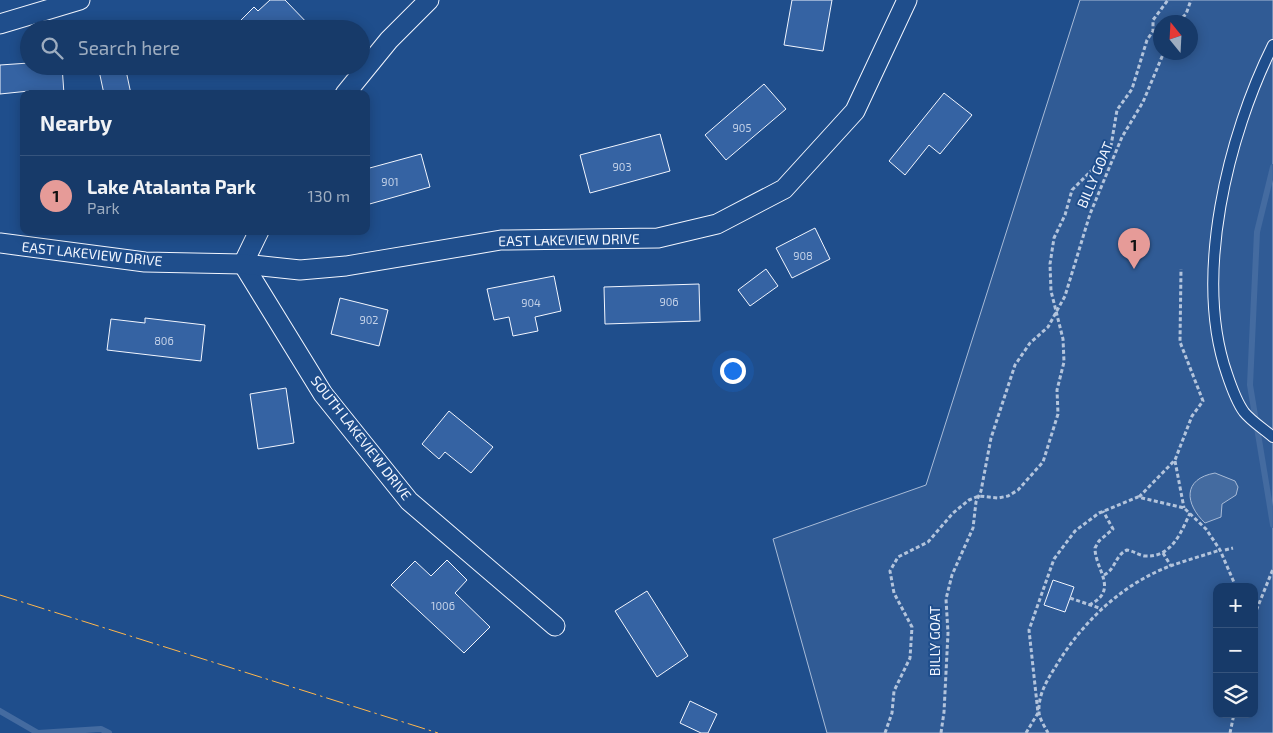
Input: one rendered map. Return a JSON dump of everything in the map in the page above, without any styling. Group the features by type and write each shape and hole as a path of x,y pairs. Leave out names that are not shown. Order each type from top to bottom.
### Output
{"street":[{"path":"0,24 80,0"},
{"path":"370,63 389,40 429,0"},
{"name":"EAST LAKEVIEW DRIVE","path":"0,243 145,262 243,264 300,270 346,266 502,240 658,238 717,224 784,189 854,111 907,0"},
{"path":"348,90 360,75"},
{"path":"243,264 257,235"},
{"name":"SOUTH LAKEVIEW DRIVE","path":"243,264 323,394 409,501 555,626"}],"lane":[{"path":"1273,45 1262,67 1242,122 1228,175 1218,215 1212,289 1216,330 1222,362 1232,388 1244,412 1273,437"}],"path":[{"name":"BILLY GOAT","path":"885,733 892,713 894,690 910,658 912,627 894,593 890,571 898,557 928,542 953,513 969,500 979,496 998,498 1008,496 1018,490 1043,462 1058,414 1057,390 1064,362 1051,291 1050,264 1054,238 1065,216 1072,190 1105,156 1111,146 1117,110 1132,90 1147,40 1153,30 1153,20 1168,0"},
{"path":"1185,15 1191,0"},
{"name":"BILLY GOAT","path":"940,733 944,712 946,673 946,599 952,575 973,528 991,438 1015,365 1030,343 1048,327 1065,296 1090,214 1122,137 1143,102 1161,60"},
{"path":"1048,733 1038,713 1029,630 1054,559 1075,531 1103,511 1138,497 1175,460 1192,416 1203,401 1180,342 1181,269"},
{"path":"1175,460 1184,508"},
{"path":"1138,497 1184,508 1190,513 1206,529 1222,550 1234,583"},
{"path":"1088,604 1096,601 1103,593 1104,575 1095,548 1099,541 1113,529 1103,511"},
{"path":"1104,575 1113,569 1119,555 1127,550 1149,556 1163,553 1176,541 1190,513"},
{"path":"1026,733 1038,713 1043,688 1069,643 1102,609 1128,589 1171,566 1233,548"},
{"path":"1163,553 1171,566"},
{"path":"1258,604 1273,569"},
{"path":"1070,598 1102,609"},
{"path":"1230,733 1233,718"}],"shaded area":[{"path":"1080,0 1273,0 1273,733 827,733 773,539 926,485"},
{"path":"1215,473 1235,481 1238,487 1236,495 1222,504 1221,517 1205,523 1193,508 1190,493 1192,486 1197,481 1204,476"}],"building":[{"path":"270,0 285,0 304,20 241,20 254,7 258,11"},
{"path":"792,0 832,0 823,51 784,45"},
{"path":"20,64 20,75 63,75 64,90 20,90 20,92 0,94 0,65"},
{"path":"100,75 127,75 130,90 103,90"},
{"path":"764,84 786,109 726,160 705,135"},
{"path":"944,93 972,115 940,154 929,145 905,175 889,161"},
{"path":"660,134 670,171 590,193 580,155"},
{"path":"421,154 430,187 370,204 370,168"},
{"path":"815,228 830,259 792,278 776,248"},
{"path":"766,269 778,286 750,306 738,290"},
{"path":"554,276 561,311 535,317 538,331 513,336 509,317 494,320 487,289"},
{"path":"699,284 700,321 605,324 604,287"},
{"path":"340,298 388,310 379,346 331,334"},
{"path":"145,318 205,325 201,361 107,350 111,319 145,323"},
{"path":"286,388 294,443 258,449 250,394"},
{"path":"449,411 493,447 471,473 445,452 439,459 422,444"},
{"path":"447,560 467,580 455,593 490,627 464,653 391,585 415,561 431,576"},
{"path":"1053,580 1074,587 1065,612 1044,605"},
{"path":"647,591 688,656 657,677 615,611"},
{"path":"690,701 717,714 708,733 701,733 680,723"}],"waterway":[{"path":"1273,167 1257,232 1250,385 1273,525"},
{"path":"0,711 38,733 101,729 109,733"}],"power":[{"path":"0,595 438,733"}],"place":[{"name":"Lake Atalanta Park","path":"1134,269"}]}
